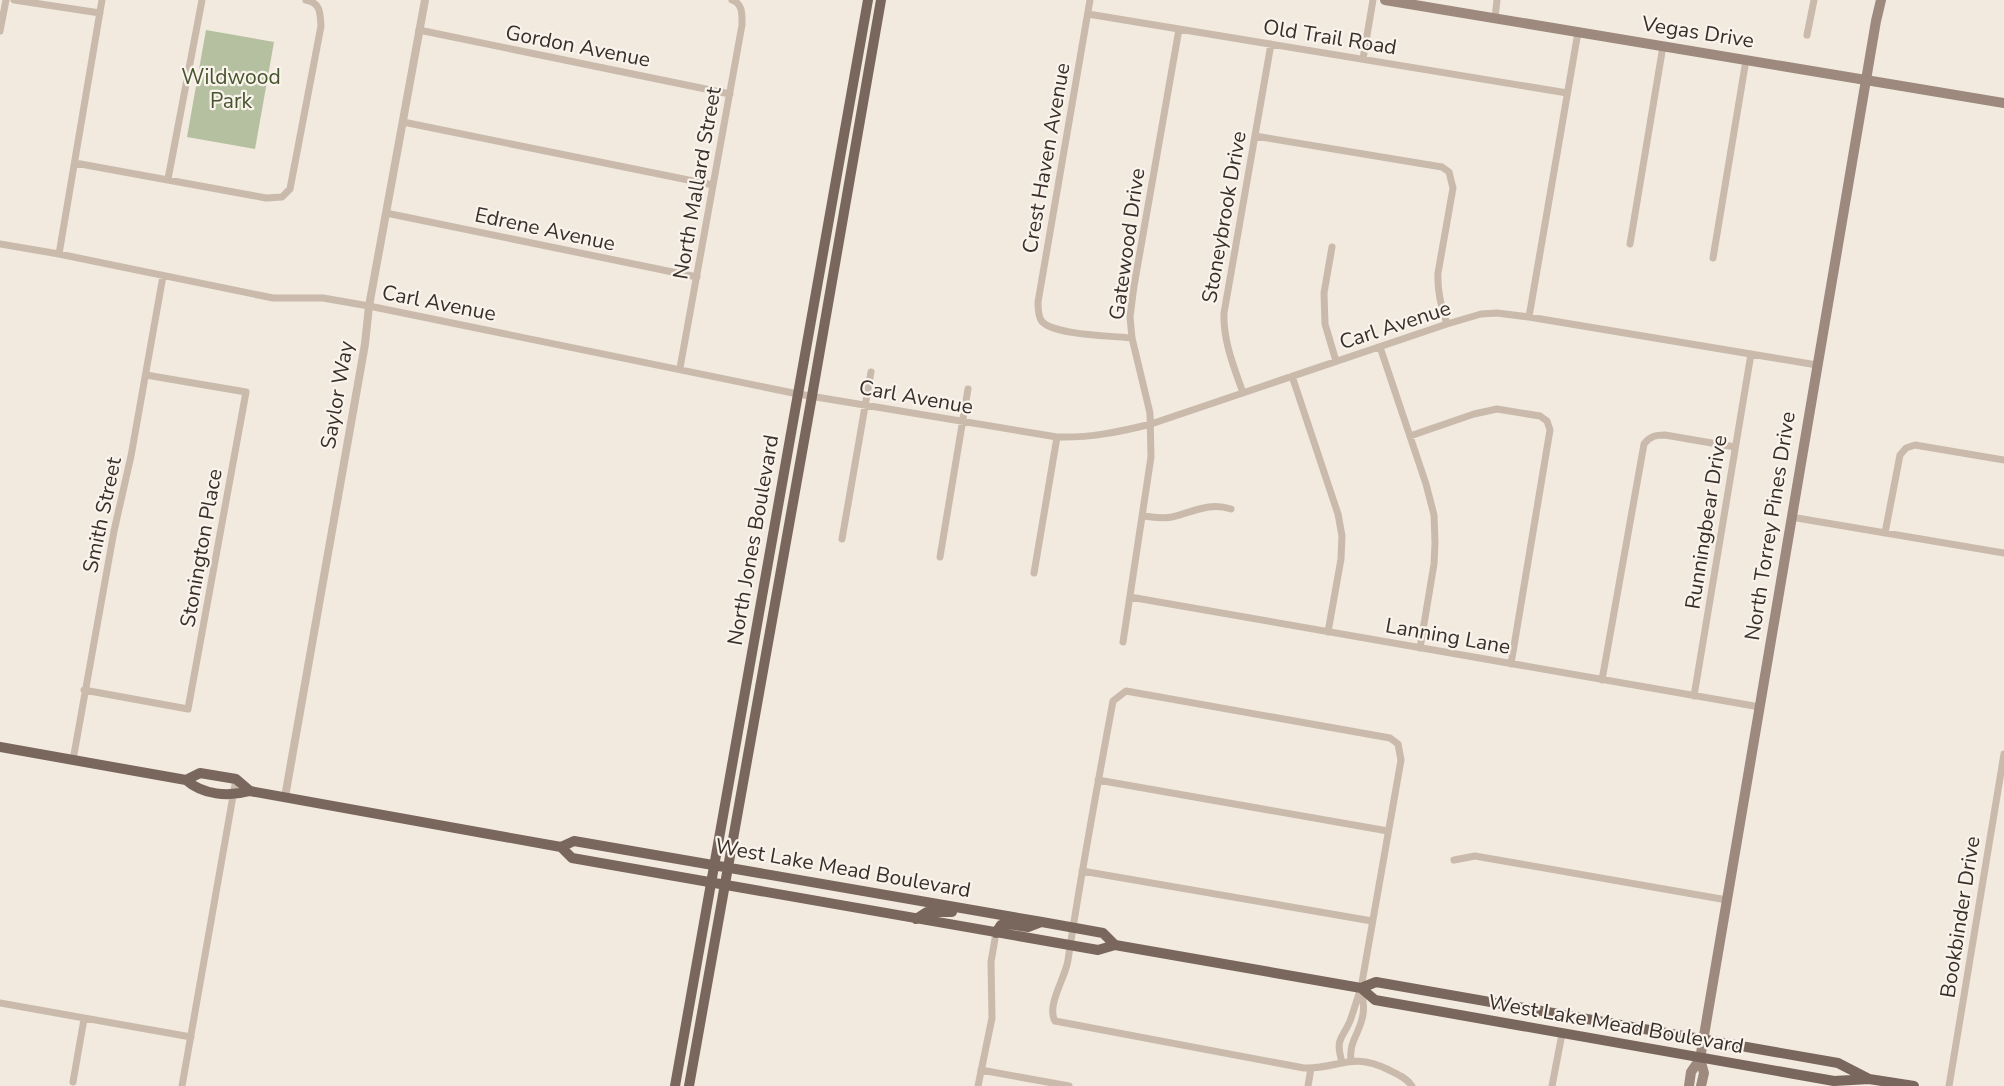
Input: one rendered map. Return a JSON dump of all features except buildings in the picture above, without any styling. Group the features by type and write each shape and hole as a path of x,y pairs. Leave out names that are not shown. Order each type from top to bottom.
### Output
{"main road":[{"name":"North Jones Boulevard","path":"675,1086 868,0"},
{"name":"North Jones Boulevard","path":"689,1086 881,0"},
{"name":"Vegas Drive","path":"1385,0 2004,103"},
{"name":"North Torrey Pines Drive","path":"1689,1086 1692,1072 1700,1059 1881,0"},
{"path":"840,158 854,161"},
{"path":"765,583 768,597 764,626 767,645"},
{"path":"756,632 762,641 757,670 757,682 760,688"},
{"name":"West Lake Mead Boulevard","path":"0,747 186,780 195,789 233,796 250,791 285,797 561,847 572,858 916,919 1098,950 1115,945 1361,988 1375,1000 1700,1059 1834,1082 1869,1078"},
{"name":"West Lake Mead Boulevard","path":"186,780 200,773 236,780 250,791"},
{"name":"West Lake Mead Boulevard","path":"561,847 574,841 1042,922 1103,933 1115,945"},
{"path":"853,907 869,904 906,908 919,902"},
{"path":"916,919 927,912 943,913 966,910"},
{"path":"996,933 1001,926 1007,924 1028,927 1042,922"},
{"name":"West Lake Mead Boulevard","path":"1361,988 1376,982 1838,1063 1869,1078 1914,1086"},
{"path":"1482,1020 1485,1002"},
{"name":"North Torrey Pines Drive","path":"1700,1059 1704,1073 1701,1086"}],"street":[{"path":"0,31 6,0"},
{"path":"14,0 100,14"},
{"path":"59,254 102,0"},
{"path":"168,179 202,0"},
{"path":"75,162 266,198 282,197 290,189 321,26 320,11 317,5 306,0"},
{"name":"Saylor Way","path":"285,797 363,353 369,306 425,0"},
{"name":"Crest Haven Avenue","path":"1090,0 1038,302 1038,314 1046,326 1059,331 1132,338"},
{"path":"1363,59 1373,0"},
{"path":"1494,18 1497,0"},
{"path":"1807,35 1814,0"},
{"name":"North Mallard Street","path":"680,368 742,25 742,10 735,2"},
{"name":"Old Trail Road","path":"1088,14 1567,93"},
{"name":"Gatewood Drive","path":"1123,642 1151,457 1150,413 1132,338 1130,317 1179,29"},
{"name":"Gordon Avenue","path":"419,30 730,94"},
{"path":"1529,317 1578,32"},
{"name":"Stoneybrook Drive","path":"1243,393 1223,328 1224,313 1271,44"},
{"path":"1630,244 1664,46"},
{"path":"1713,258 1746,60"},
{"path":"403,122 713,185"},
{"path":"1255,136 1442,167 1449,172 1453,188 1437,288 1440,306 1447,324"},
{"name":"Edrene Avenue","path":"386,213 697,277"},
{"name":"Carl Avenue","path":"0,245 59,254 273,298 323,298 369,306 798,394 1057,437 1101,435 1150,424 1481,314 1497,313 1529,317 1817,365"},
{"path":"1332,247 1324,293 1325,324 1336,361"},
{"name":"Smith Street","path":"73,760 84,690 131,456 163,276"},
{"path":"1380,346 1434,514 1436,543 1420,648"},
{"name":"Runningbear Drive","path":"1694,696 1751,354"},
{"path":"842,539 871,372"},
{"name":"Stonington Place","path":"84,690 188,709 246,392 146,375"},
{"path":"1292,376 1338,514 1342,536 1341,559 1328,632"},
{"path":"940,556 968,389"},
{"path":"1410,436 1474,414 1497,409 1540,416 1547,421 1550,430 1511,664"},
{"path":"1602,680 1644,444 1655,435 1665,435 1736,447"},
{"path":"1034,573 1057,437"},
{"path":"1886,533 1900,454 1906,448 1915,445 2004,460"},
{"path":"1143,516 1170,517 1198,508 1219,505 1231,508"},
{"path":"1791,517 2004,553"},
{"name":"Lanning Lane","path":"1130,597 1760,707"},
{"path":"1342,1062 1338,1048 1339,1041 1350,1022 1361,988 1401,760 1398,744 1390,738 1126,691 1119,695 1113,701 1068,963 1054,1001 1052,1016 1055,1021 1311,1068 1318,1068 1351,1060 1366,1061 1397,1074 1409,1081 1412,1086"},
{"name":"Bookbinder Drive","path":"1949,1086 2000,802 2004,754"},
{"path":"182,1086 236,780"},
{"path":"1098,780 1388,831"},
{"path":"1454,860 1475,856 1727,900"},
{"path":"1082,871 1372,921"},
{"path":"978,1086 992,1018 991,962 996,933"},
{"path":"1351,1060 1350,1049 1364,1007 1361,988"},
{"path":"0,1004 190,1037"},
{"path":"73,1082 84,1018"},
{"path":"1552,1086 1562,1034"},
{"path":"1308,1086 1311,1068"},
{"path":"981,1070 1069,1086"}],"green space":[{"name":"Wildwood Park","path":"206,30 274,42 255,149 187,137"}]}
